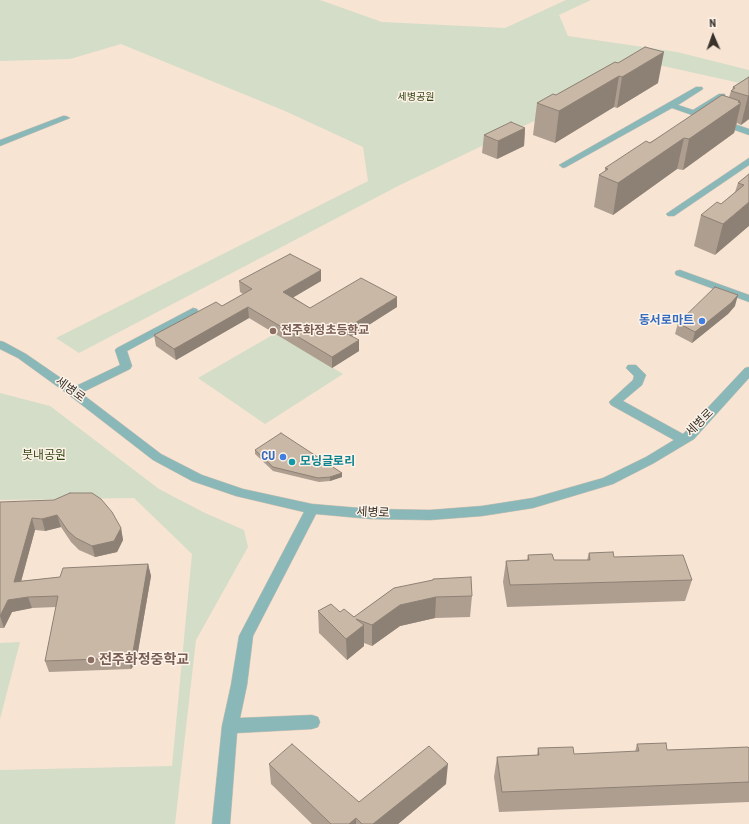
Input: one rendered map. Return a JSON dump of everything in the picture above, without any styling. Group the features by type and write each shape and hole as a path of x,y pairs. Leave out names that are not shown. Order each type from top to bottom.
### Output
{"street":[{"path":"564,165 699,89"},
{"path":"693,113 722,96"},
{"path":"671,105 749,132"},
{"path":"0,143 66,118"},
{"path":"671,214 749,161"},
{"path":"680,273 749,299"},
{"path":"74,392 126,366 121,350 193,311"},
{"name":"세병로","path":"0,344 22,356 74,392 157,457 197,478 241,493 312,508 371,514 430,515 478,512 533,502 608,481 650,460 690,436 749,371"},
{"path":"632,368 640,375 638,382 616,402 684,440"},
{"path":"221,824 230,726 239,685 246,636 312,508"},
{"path":"230,726 312,722"}],"green space":[{"name":"세병공원","path":"0,0 320,0 382,22 505,28 566,0 591,0 559,15 568,36 677,52 749,70 749,85 654,64 400,185 79,353 56,338 368,181 363,147 285,111 121,44 70,59 0,61"},
{"path":"276,333 343,374 265,424 198,378"},
{"name":"붓내공원","path":"0,393 50,406 159,489 203,512 244,530 248,547 196,640 175,824 0,824 0,770 172,766 192,554 134,498 0,500"},
{"path":"20,642 0,719 0,643"}],"building":[{"path":"645,47 664,52 622,77 619,76 559,111 537,103 553,94 556,95 615,62 618,63"},
{"path":"749,77 749,96 731,91 735,88 733,87"},
{"path":"722,95 740,101 738,102 741,103 689,139 684,138 618,183 599,175 608,169 605,168 646,141 650,143"},
{"path":"511,122 525,128 498,141 484,135"},
{"path":"749,174 749,202 723,224 701,215 717,202 721,204 744,185 738,183"},
{"path":"290,254 321,270 283,292 310,308 361,278 397,297 342,331 359,340 332,357 248,307 174,349 154,335 216,302 222,306 252,289 239,281"},
{"path":"715,287 738,295 731,303 695,332 678,323"},
{"name":"모닝글로리","path":"281,433 342,473 330,477 318,478 273,467 255,450"},
{"path":"70,493 92,493 101,499 112,512 121,528 114,541 92,546 76,538 68,531 57,515 42,519 32,518 14,582 60,577 63,568 148,564 133,652 128,658 45,661 58,596 28,597 8,600 0,616 0,502 54,500"},
{"path":"613,552 614,557 683,555 692,580 510,585 506,561 529,560 528,555 552,554 554,560 590,560 589,553"},
{"path":"471,577 472,596 436,597 400,605 372,625 356,619 364,625 346,639 318,611 331,604 340,612 344,609 354,617 394,588 433,579"},
{"path":"666,743 667,750 748,747 749,782 502,792 497,757 539,755 538,748 573,747 574,754 639,751 637,744"},
{"path":"292,744 359,802 429,746 448,764 373,824 362,824 356,818 349,824 331,824 269,764"}],"place":[{"name":"동서로마트","path":"702,321"},
{"name":"전주화정초등학교","path":"273,331"},
{"name":"CU","path":"283,457"},
{"name":"모닝글로리","path":"292,462"},
{"name":"전주화정중학교","path":"91,660"}]}
